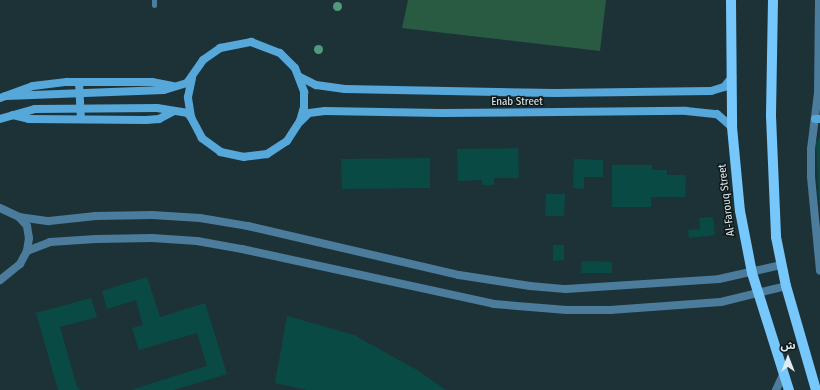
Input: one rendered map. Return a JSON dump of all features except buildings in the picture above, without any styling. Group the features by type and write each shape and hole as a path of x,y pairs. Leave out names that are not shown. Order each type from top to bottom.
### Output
{"main road":[{"name":"Al-Farouq Street","path":"731,0 732,127 740,211 752,273 789,390"},
{"path":"773,0 772,181 776,238 786,286 816,390"}],"street":[{"path":"819,0 817,119 811,177 820,271"},
{"path":"3,97 143,92 175,86 187,83 211,53 240,42 261,44 280,53 300,77 304,107 300,121 287,141 267,154 244,157 227,154 211,146 195,128 191,117 188,97 192,78"},
{"name":"Enab Street","path":"300,77 316,85 345,89 555,94 711,91 724,87 732,77"},
{"path":"3,97 33,86 79,82 152,82 175,86"},
{"path":"79,82 81,119"},
{"path":"0,119 10,114 35,109 80,110 157,108 172,112 187,113 191,117"},
{"name":"Enab Street","path":"300,121 309,113 325,111 441,113 686,111 717,114 732,127"},
{"path":"10,114 29,119 159,119 172,112"},
{"path":"0,208 19,217 49,221 96,216 152,215 200,218 248,226 459,275 538,286 610,287 719,279 752,273 781,265"},
{"path":"0,280 20,264 27,251 29,238 26,226 19,217"},
{"path":"27,251 50,242 96,239 152,238 197,241 242,249 456,296 528,308 610,310 721,302 759,294 786,286"},
{"path":"776,390 784,373"}],"green space":[{"path":"408,0 606,0 600,51 402,28"}]}
